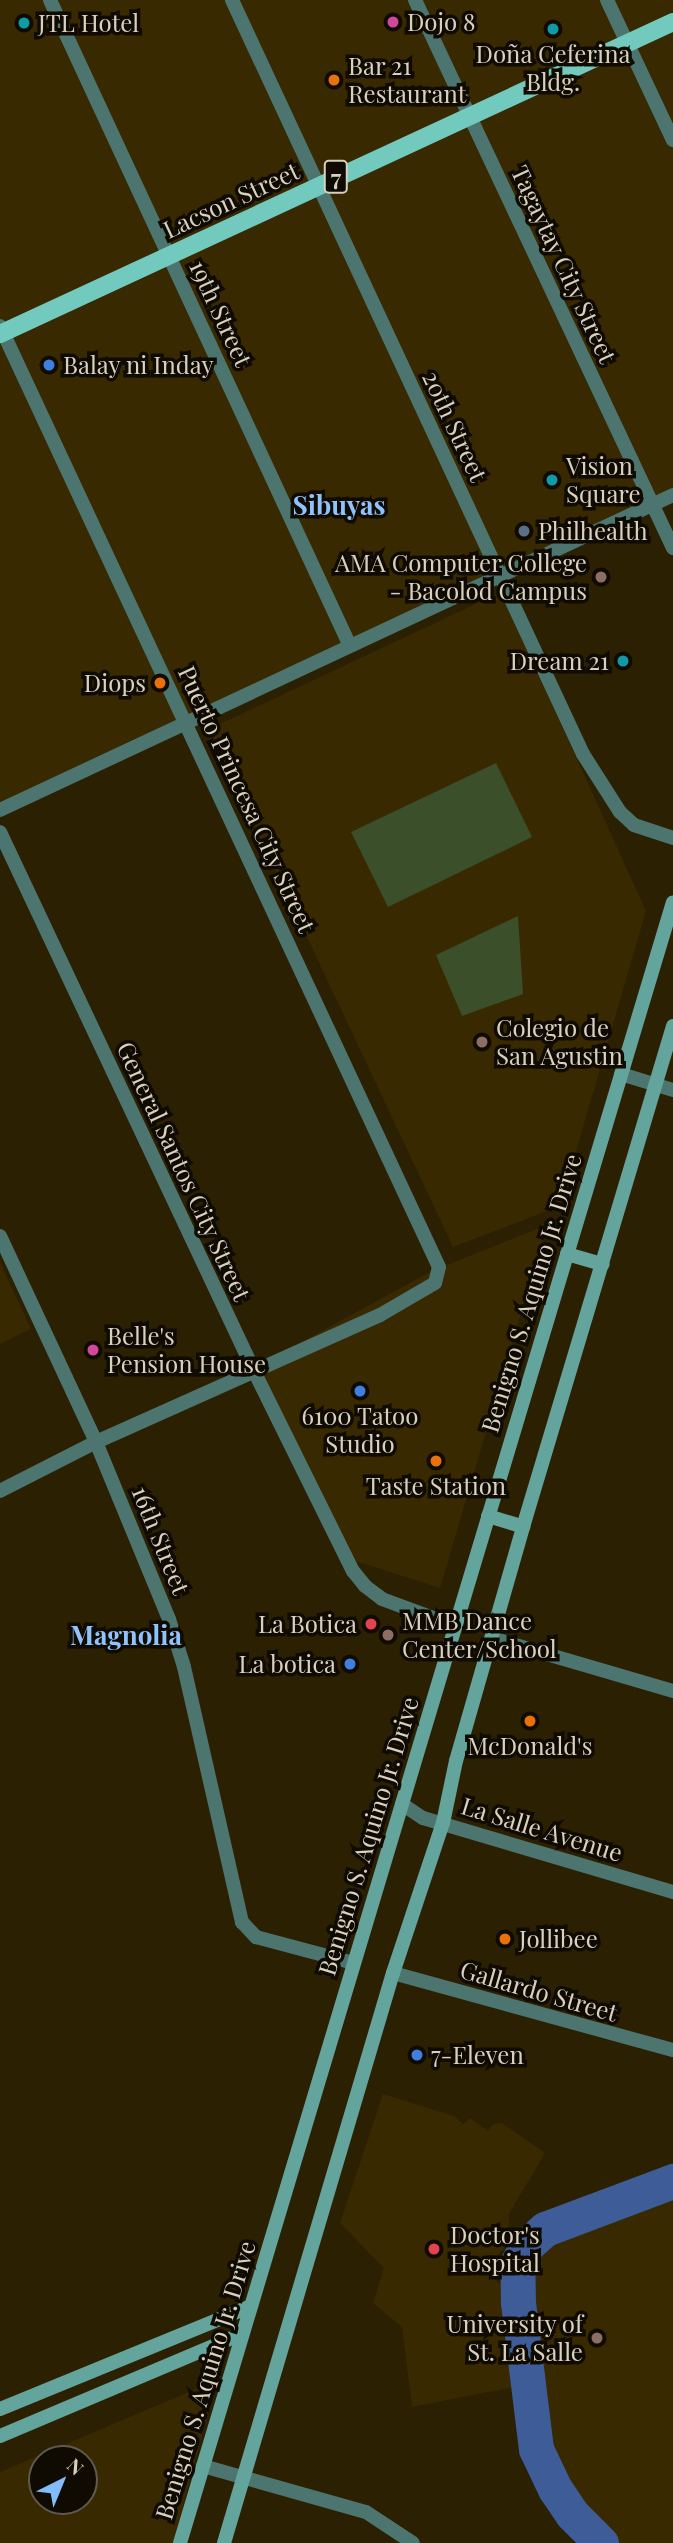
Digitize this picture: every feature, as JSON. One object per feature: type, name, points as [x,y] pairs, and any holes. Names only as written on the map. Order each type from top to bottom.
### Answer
[{"type":"main road","name":"Lacson Street","points":[[1,331],[673,22]]},
{"type":"main road","name":"Benigno S. Aquino Jr. Drive","points":[[180,2543],[673,902]]},
{"type":"main road","points":[[225,2543],[393,1973],[443,1823],[456,1761],[523,1527],[673,1026]]},
{"type":"main road","points":[[567,1254],[603,1264]]},
{"type":"main road","points":[[488,1516],[523,1527]]},
{"type":"main road","points":[[0,2409],[251,2306]]},
{"type":"main road","points":[[0,2436],[242,2334]]},
{"type":"street","name":"19th Street","points":[[50,0],[350,646]]},
{"type":"street","name":"20th Street","points":[[232,0],[583,754],[609,798],[634,825],[673,838]]},
{"type":"street","name":"Tagaytay City Street","points":[[415,0],[673,548]]},
{"type":"street","points":[[607,0],[673,140]]},
{"type":"street","name":"Puerto Princesa City Street","points":[[1,331],[187,723],[439,1267],[439,1277],[428,1289],[380,1315],[254,1373]]},
{"type":"street","points":[[0,810],[673,495]]},
{"type":"street","name":"General Santos City Street","points":[[0,832],[254,1373],[354,1571],[365,1587],[382,1599],[455,1626]]},
{"type":"street","points":[[621,1074],[673,1090]]},
{"type":"street","name":"16th Street","points":[[0,1236],[96,1442],[169,1619],[184,1667],[242,1922],[256,1937],[354,1963]]},
{"type":"street","points":[[0,1491],[96,1442],[254,1373]]},
{"type":"street","points":[[492,1638],[673,1691]]},
{"type":"street","name":"La Salle Avenue","points":[[402,1804],[423,1818],[673,1892]]},
{"type":"street","name":"Gallardo Street","points":[[393,1973],[673,2050]]},
{"type":"street","points":[[204,2466],[366,2512],[413,2543]]},
{"type":"shaded area","points":[[0,0],[673,0],[673,495],[0,810]]},
{"type":"shaded area","name":"Colegio de San Agustin","points":[[501,592],[646,911],[560,1206],[453,1247],[209,729]]},
{"type":"shaded area","points":[[547,1225],[440,1588],[346,1558],[259,1365],[432,1271]]},
{"type":"shaded area","points":[[0,1262],[31,1329],[0,1344]]},
{"type":"shaded area","name":"Doctor's Hospital","points":[[383,2094],[454,2116],[463,2124],[470,2118],[488,2131],[493,2124],[502,2123],[545,2153],[509,2214],[508,2242],[485,2272],[513,2293],[519,2386],[412,2407],[402,2327],[373,2303],[384,2268],[340,2223]]},
{"type":"shaded area","name":"University of St. La Salle","points":[[673,2181],[673,2543],[601,2543],[572,2514],[555,2489],[536,2449],[518,2303],[517,2264],[526,2246],[545,2229]]},
{"type":"shaded area","points":[[217,2380],[173,2543],[0,2543],[0,2472],[28,2460],[28,2515],[98,2515],[98,2445],[64,2445]]},
{"type":"green space","points":[[496,763],[532,837],[388,907],[351,832]]},
{"type":"green space","points":[[518,916],[523,994],[462,1016],[436,955]]},
{"type":"waterway","points":[[601,2543],[572,2514],[555,2489],[536,2449],[518,2303],[517,2264],[526,2246],[545,2229],[673,2181]]},
{"type":"place","name":"Dojo 8","points":[[393,22]]},
{"type":"place","name":"JTL Hotel","points":[[24,23]]},
{"type":"place","name":"Doña Ceferina Bldg.","points":[[553,29]]},
{"type":"place","name":"Bar 21 Restaurant","points":[[334,80]]},
{"type":"place","name":"Balay ni Inday","points":[[49,365]]},
{"type":"place","name":"Vision Square","points":[[552,480]]},
{"type":"place","name":"Philhealth","points":[[524,531]]},
{"type":"place","name":"AMA Computer College - Bacolod Campus","points":[[601,577]]},
{"type":"place","name":"Dream 21","points":[[623,661]]},
{"type":"place","name":"Diops","points":[[160,683]]},
{"type":"place","name":"Colegio de San Agustin","points":[[482,1042]]},
{"type":"place","name":"Belle's Pension House","points":[[93,1350]]},
{"type":"place","name":"6100 Tatoo Studio","points":[[360,1391]]},
{"type":"place","name":"Taste Station","points":[[436,1461]]},
{"type":"place","name":"La Botica","points":[[371,1624]]},
{"type":"place","name":"MMB Dance Center/School","points":[[388,1635]]},
{"type":"place","name":"La botica","points":[[350,1664]]},
{"type":"place","name":"McDonald's","points":[[530,1721]]},
{"type":"place","name":"Jollibee","points":[[505,1939]]},
{"type":"place","name":"7-Eleven","points":[[417,2055]]},
{"type":"place","name":"Doctor's Hospital","points":[[434,2249]]},
{"type":"place","name":"University of St. La Salle","points":[[597,2338]]},
{"type":"district","name":"Sibuyas","points":[[339,505]]},
{"type":"district","name":"Magnolia","points":[[126,1635]]}]
